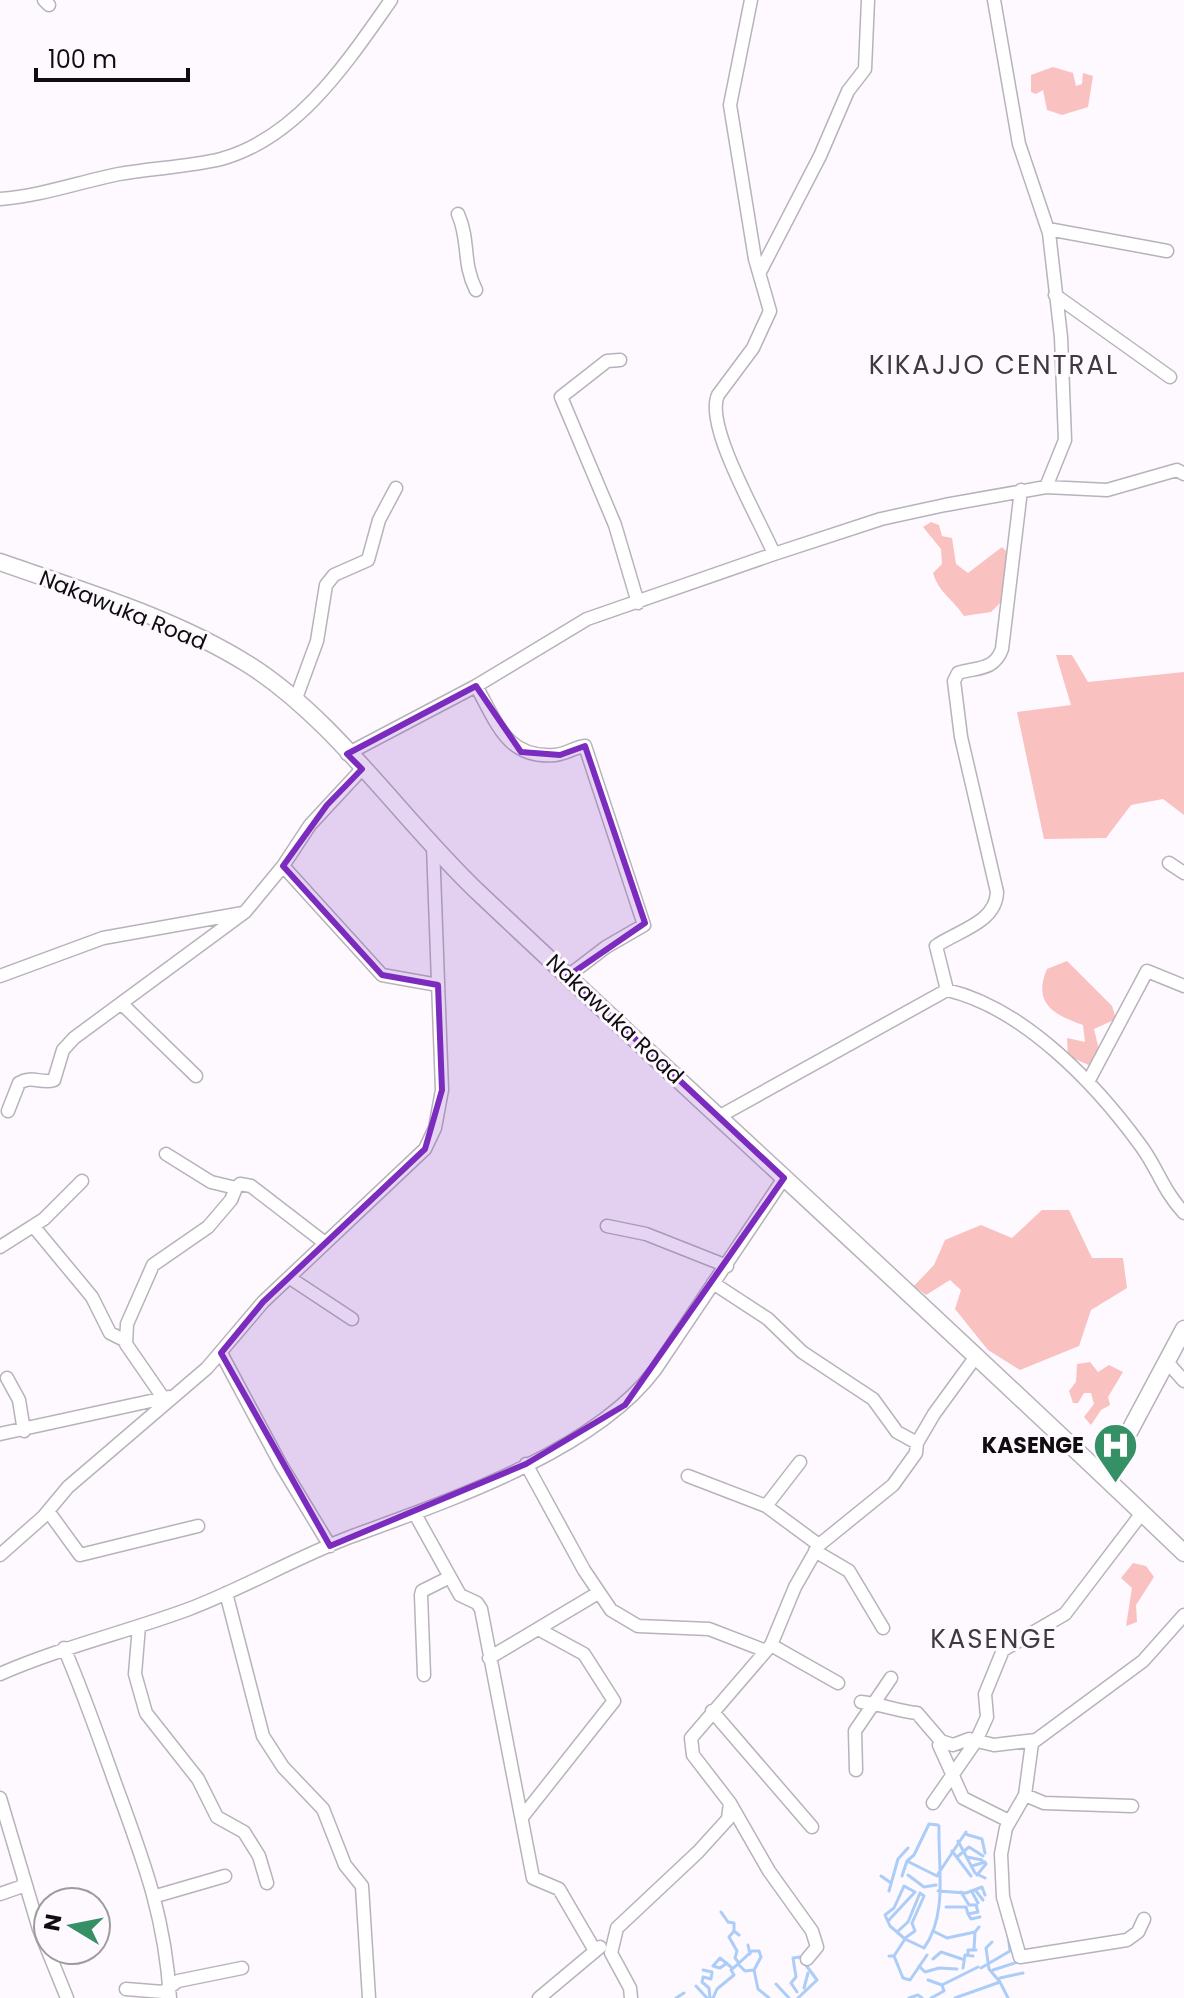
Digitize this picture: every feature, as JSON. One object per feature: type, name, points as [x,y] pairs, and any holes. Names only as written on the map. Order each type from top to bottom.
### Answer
[{"type":"main road","name":"Nakawuka Road","points":[[0,562],[190,634],[246,663],[295,701],[433,846],[568,976],[977,1355],[1184,1553]]},
{"type":"main road","points":[[1105,1477],[1184,1329]]},
{"type":"street","points":[[0,199],[25,197],[143,170],[222,158],[270,137],[295,119],[391,0]]},
{"type":"street","points":[[751,0],[730,105],[755,259],[761,270],[770,311],[767,325],[718,395],[714,407],[722,444],[774,554]]},
{"type":"street","points":[[761,270],[814,170],[848,91],[866,65],[868,0]]},
{"type":"street","points":[[994,0],[1019,144],[1048,229],[1065,440],[1046,487]]},
{"type":"street","points":[[458,214],[465,231],[465,269],[476,290]]},
{"type":"street","points":[[1048,229],[1167,251]]},
{"type":"street","points":[[1055,295],[1170,377]]},
{"type":"street","points":[[620,360],[607,361],[561,397],[615,525],[638,603]]},
{"type":"street","points":[[347,754],[476,686],[551,637],[587,619],[774,554],[881,519],[1021,490],[1046,487],[1107,490],[1177,470],[1184,474]]},
{"type":"street","points":[[295,701],[317,641],[326,585],[334,575],[368,560],[379,520],[396,488]]},
{"type":"street","points":[[947,990],[936,946],[982,919],[996,902],[997,892],[961,737],[954,681],[958,673],[986,667],[998,659],[1002,649],[1021,490]]},
{"type":"street","points":[[476,686],[509,741],[521,752],[560,755],[585,746],[624,868],[644,916],[644,925],[606,947],[568,976]]},
{"type":"street","points":[[8,1111],[19,1083],[29,1079],[46,1083],[54,1080],[63,1050],[245,912],[283,866],[310,825],[362,769]]},
{"type":"street","points":[[0,1555],[48,1511],[68,1487],[221,1353],[263,1302],[410,1165],[431,1140],[442,1090],[433,846]]},
{"type":"street","points":[[1169,863],[1184,873]]},
{"type":"street","points":[[283,866],[382,975],[438,985]]},
{"type":"street","points":[[0,976],[103,938],[245,912]]},
{"type":"street","points":[[1088,1082],[1147,971],[1184,986]]},
{"type":"street","points":[[947,990],[998,1010],[1088,1082],[1142,1147],[1161,1186],[1184,1213]]},
{"type":"street","points":[[720,1116],[947,990]]},
{"type":"street","points":[[122,1004],[196,1076]]},
{"type":"street","points":[[166,1154],[211,1182],[236,1188]]},
{"type":"street","points":[[0,1674],[64,1648],[139,1626],[226,1593],[330,1546],[415,1514],[526,1464],[625,1405],[655,1370],[784,1178]]},
{"type":"street","points":[[0,1247],[34,1227],[82,1181]]},
{"type":"street","points":[[124,1340],[153,1265],[208,1227],[240,1184],[263,1193],[325,1243]]},
{"type":"street","points":[[607,1226],[646,1234],[727,1266]]},
{"type":"street","points":[[34,1227],[92,1297],[110,1333],[124,1340],[168,1398]]},
{"type":"street","points":[[290,1278],[352,1319]]},
{"type":"street","points":[[713,1283],[768,1319],[802,1352],[873,1399],[897,1432],[917,1443]]},
{"type":"street","points":[[221,1353],[281,1465],[330,1546]]},
{"type":"street","points":[[807,1959],[817,1947],[812,1931],[769,1871],[730,1803],[699,1763],[690,1745],[699,1725],[769,1648],[817,1548],[893,1485],[916,1453],[917,1443],[949,1391],[977,1355]]},
{"type":"street","points":[[1168,1363],[1184,1381]]},
{"type":"street","points":[[7,1378],[19,1400],[24,1431]]},
{"type":"street","points":[[0,1434],[168,1398]]},
{"type":"street","points":[[766,1506],[800,1462]]},
{"type":"street","points":[[526,1464],[598,1593],[611,1610],[638,1626],[709,1629],[769,1648],[838,1683]]},
{"type":"street","points":[[688,1476],[766,1506],[849,1571],[883,1628]]},
{"type":"street","points":[[48,1511],[80,1555],[198,1526]]},
{"type":"street","points":[[933,1803],[976,1741],[987,1717],[985,1694],[1003,1650],[1065,1614],[1142,1513]]},
{"type":"street","points":[[415,1514],[460,1595],[477,1603],[481,1609],[533,1878],[559,1889],[594,1949]]},
{"type":"street","points":[[424,1675],[422,1591],[450,1577]]},
{"type":"street","points":[[226,1593],[263,1736],[283,1767],[323,1809],[345,1865],[362,1886],[369,1998]]},
{"type":"street","points":[[489,1658],[598,1593]]},
{"type":"street","points":[[1144,1919],[1138,1932],[1127,1940],[1020,1957],[1001,1882],[1003,1840],[1009,1821],[1025,1795],[1028,1754],[1036,1740],[1090,1703],[1111,1681],[1143,1661],[1184,1615]]},
{"type":"street","points":[[139,1626],[135,1674],[146,1713],[198,1779],[217,1817],[244,1832],[259,1856],[267,1883]]},
{"type":"street","points":[[523,1816],[614,1701],[584,1654],[540,1630]]},
{"type":"street","points":[[64,1648],[143,1851],[156,1896],[170,1994]]},
{"type":"street","points":[[856,1770],[855,1731],[891,1678]]},
{"type":"street","points":[[861,1702],[886,1704],[899,1711],[917,1713],[941,1741],[953,1745],[969,1739],[994,1745],[1036,1740]]},
{"type":"street","points":[[712,1711],[812,1827]]},
{"type":"street","points":[[939,1745],[963,1798],[1009,1821]]},
{"type":"street","points":[[1025,1795],[1044,1803],[1132,1806]]},
{"type":"street","points":[[0,1798],[39,1929],[67,1998]]},
{"type":"street","points":[[631,1998],[630,1988],[614,1963],[611,1944],[624,1919],[726,1825],[730,1803]]},
{"type":"street","points":[[156,1896],[225,1876]]},
{"type":"street","points":[[0,1894],[23,1886],[24,1879]]},
{"type":"street","points":[[539,1998],[575,1971],[594,1949],[611,1944]]},
{"type":"street","points":[[170,1994],[178,1981],[242,1968]]},
{"type":"street","points":[[126,1989],[170,1994]]},
{"type":"highlighted area","points":[[476,686],[521,752],[560,755],[585,746],[645,923],[568,976],[784,1178],[625,1405],[526,1464],[330,1546],[221,1353],[263,1302],[425,1149],[442,1090],[438,985],[382,975],[283,866],[327,805],[362,769],[347,754]]},
{"type":"shaded area","points":[[1053,67],[1073,73],[1076,86],[1082,84],[1083,73],[1093,76],[1088,107],[1062,115],[1047,110],[1043,90],[1036,94],[1031,92],[1031,75]]},
{"type":"shaded area","points":[[931,522],[939,525],[942,536],[952,538],[956,564],[968,573],[1002,547],[1010,555],[1006,597],[991,612],[964,616],[939,586],[933,573],[942,564],[941,549],[923,527]]},
{"type":"shaded area","points":[[1056,655],[1072,655],[1088,682],[1184,672],[1184,815],[1163,799],[1131,805],[1106,838],[1044,839],[1017,712],[1071,705]]},
{"type":"shaded area","points":[[1067,961],[1112,1006],[1116,1019],[1094,1029],[1099,1050],[1091,1066],[1068,1056],[1067,1038],[1085,1042],[1083,1025],[1055,1012],[1044,999],[1042,991],[1047,969]]},
{"type":"shaded area","points":[[1042,1210],[1069,1210],[1092,1258],[1123,1258],[1127,1288],[1091,1310],[1079,1346],[1020,1370],[988,1350],[955,1309],[961,1290],[950,1280],[926,1295],[914,1286],[934,1265],[945,1240],[981,1225],[1012,1238]]},
{"type":"shaded area","points":[[1090,1362],[1098,1372],[1109,1365],[1123,1372],[1108,1397],[1110,1405],[1101,1410],[1091,1425],[1084,1417],[1094,1404],[1091,1393],[1084,1393],[1078,1403],[1073,1403],[1069,1391],[1076,1382],[1077,1364]]},
{"type":"shaded area","points":[[1133,1563],[1146,1566],[1154,1577],[1136,1605],[1137,1622],[1126,1626],[1132,1588],[1121,1578]]},
{"type":"waterway","points":[[937,1876],[907,1861],[914,1855],[929,1824],[938,1825]]},
{"type":"waterway","points":[[889,1956],[894,1956],[905,1939],[924,1948],[931,1935],[939,1905],[939,1826]]},
{"type":"waterway","points":[[938,1874],[966,1832]]},
{"type":"waterway","points":[[965,1834],[982,1839],[985,1853]]},
{"type":"waterway","points":[[958,1841],[975,1873],[985,1878]]},
{"type":"waterway","points":[[957,1857],[969,1847],[983,1856]]},
{"type":"waterway","points":[[889,1891],[898,1859],[908,1848]]},
{"type":"waterway","points":[[952,1851],[971,1876]]},
{"type":"waterway","points":[[967,1857],[982,1860]]},
{"type":"waterway","points":[[902,1876],[907,1861]]},
{"type":"waterway","points":[[972,1866],[985,1862]]},
{"type":"waterway","points":[[977,1875],[986,1864]]},
{"type":"waterway","points":[[908,1875],[924,1887],[936,1885]]},
{"type":"waterway","points":[[881,1876],[891,1883]]},
{"type":"waterway","points":[[888,1921],[915,1892],[904,1886],[894,1908],[885,1915],[890,1926],[905,1939]]},
{"type":"waterway","points":[[938,1891],[966,1893],[982,1887],[985,1895]]},
{"type":"waterway","points":[[976,1891],[983,1900]]},
{"type":"waterway","points":[[946,1907],[966,1907],[968,1914],[978,1912],[976,1905],[969,1905],[961,1892]]},
{"type":"waterway","points":[[972,1892],[978,1903]]},
{"type":"waterway","points":[[897,1932],[908,1922],[920,1893],[924,1896],[912,1923],[915,1931],[905,1938]]},
{"type":"waterway","points":[[721,1912],[728,1922],[734,1923],[734,1931],[739,1935]]},
{"type":"waterway","points":[[968,1914],[971,1919],[980,1917]]},
{"type":"waterway","points":[[974,1949],[975,1932],[979,1927]]},
{"type":"waterway","points":[[734,1931],[729,1937],[737,1951],[735,1958],[739,1963]]},
{"type":"waterway","points":[[935,1932],[947,1938],[975,1932]]},
{"type":"waterway","points":[[981,1968],[1010,1951],[1008,1934]]},
{"type":"waterway","points":[[955,1998],[1000,1982],[989,1969],[986,1948],[992,1942]]},
{"type":"waterway","points":[[748,1945],[750,1954]]},
{"type":"waterway","points":[[968,1955],[968,1950],[976,1950]]},
{"type":"waterway","points":[[738,1964],[752,1951],[759,1951],[761,1957],[754,1970],[758,1989],[769,1998]]},
{"type":"waterway","points":[[933,1959],[941,1952],[962,1959]]},
{"type":"waterway","points":[[894,1956],[903,1978],[910,1980],[927,1955]]},
{"type":"waterway","points":[[963,1968],[965,1955],[973,1956]]},
{"type":"waterway","points":[[797,1992],[791,1983],[796,1977],[793,1958],[800,1957],[817,1980],[798,1998]]},
{"type":"waterway","points":[[727,1963],[720,1968],[713,1966],[720,1958],[731,1967]]},
{"type":"waterway","points":[[993,1970],[1018,1962]]},
{"type":"waterway","points":[[713,1998],[717,1989],[734,1975],[731,1970],[738,1964],[745,1971],[754,1970]]},
{"type":"waterway","points":[[919,1966],[925,1972],[939,1968],[957,1969]]},
{"type":"waterway","points":[[928,1980],[942,1985],[978,1967]]},
{"type":"waterway","points":[[703,1970],[712,1972],[711,1979],[703,1977],[702,1982],[709,1988],[710,1998]]},
{"type":"waterway","points":[[804,1988],[808,1973]]},
{"type":"waterway","points":[[1000,1978],[1023,1973]]},
{"type":"waterway","points":[[776,1984],[789,1998]]},
{"type":"waterway","points":[[1001,1984],[1008,1998]]},
{"type":"waterway","points":[[931,1998],[944,1991],[942,1985]]},
{"type":"waterway","points":[[696,1986],[707,1998]]},
{"type":"waterway","points":[[676,1998],[684,1993]]},
{"type":"waterway","points":[[909,1998],[918,1995],[922,1998]]},
{"type":"place","name":"KASENGE","points":[[1115,1484]]},
{"type":"district","name":"KIKAJJO CENTRAL","points":[[994,365]]},
{"type":"district","name":"KASENGE","points":[[994,1639]]}]
